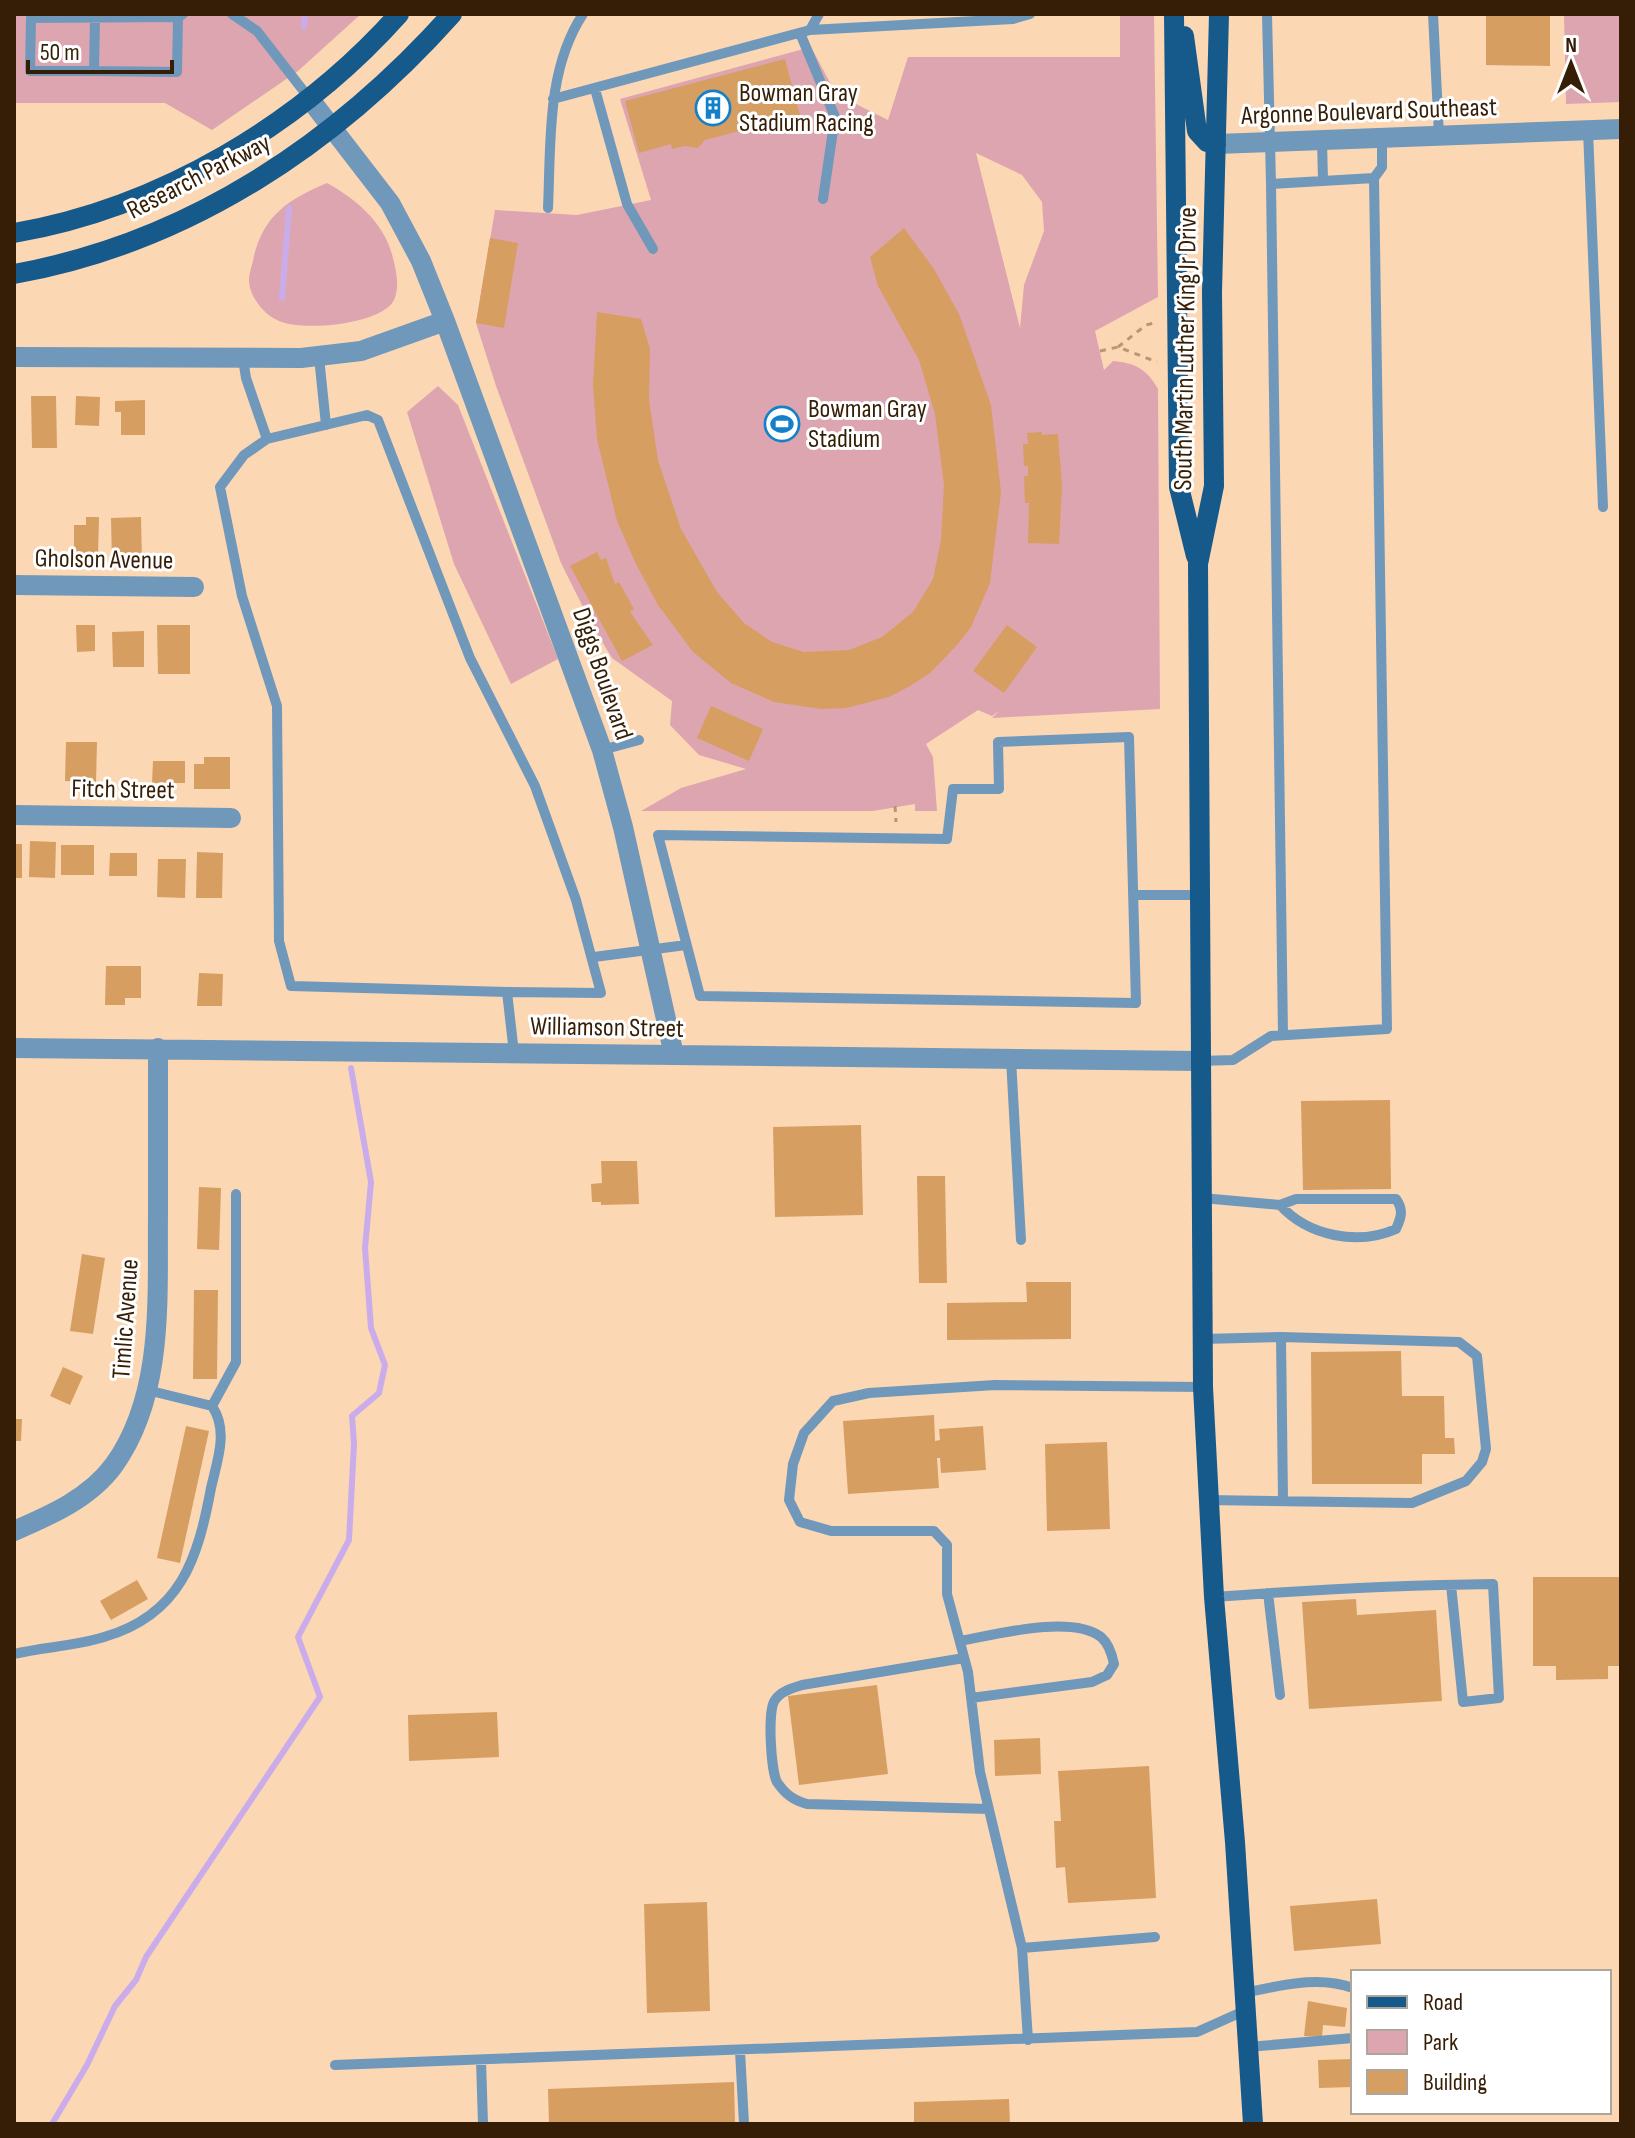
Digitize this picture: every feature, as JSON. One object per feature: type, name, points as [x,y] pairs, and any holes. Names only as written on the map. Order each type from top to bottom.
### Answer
[{"type":"main road","name":"Research Parkway","points":[[14,233],[76,218],[174,181],[249,140],[309,98],[399,14]]},
{"type":"main road","name":"Research Parkway","points":[[14,274],[87,256],[191,216],[241,191],[334,129],[417,54],[452,14]]},
{"type":"main road","name":"South Martin Luther King Jr Drive","points":[[1174,14],[1179,487],[1198,564]]},
{"type":"main road","points":[[1181,14],[1197,131],[1207,142],[1216,144]]},
{"type":"main road","name":"South Martin Luther King Jr Drive","points":[[1198,564],[1214,486],[1212,292],[1219,14]]},
{"type":"main road","points":[[1198,564],[1203,1387],[1207,1500],[1253,2124]]},
{"type":"street","name":"Diggs Boulevard","points":[[309,98],[390,203],[421,261],[445,321],[602,750],[674,1055]]},
{"type":"street","name":"Argonne Boulevard Southeast","points":[[1216,144],[1621,129]]},
{"type":"street","points":[[14,357],[319,357],[384,345],[445,321]]},
{"type":"street","name":"Gholson Avenue","points":[[14,585],[194,587]]},
{"type":"street","name":"Fitch Street","points":[[14,815],[231,818]]},
{"type":"street","name":"Williamson Street","points":[[14,1048],[1199,1061]]},
{"type":"street","name":"Timlic Avenue","points":[[14,1531],[73,1502],[94,1487],[127,1444],[147,1390],[154,1342],[157,1272],[158,1048]]},
{"type":"lane","points":[[232,14],[257,31],[309,98]]},
{"type":"lane","points":[[548,208],[553,99],[566,53],[583,14]]},
{"type":"lane","points":[[805,32],[819,14]]},
{"type":"lane","points":[[553,99],[805,32],[1013,19],[1030,14]]},
{"type":"lane","points":[[1267,14],[1283,1035]]},
{"type":"lane","points":[[1433,14],[1439,135]]},
{"type":"lane","points":[[180,16],[177,72],[30,71],[31,18],[95,19],[180,16]]},
{"type":"lane","points":[[94,71],[95,19]]},
{"type":"lane","points":[[805,32],[835,117],[823,199]]},
{"type":"lane","points":[[595,89],[627,204],[653,249]]},
{"type":"lane","points":[[1588,130],[1603,507]]},
{"type":"lane","points":[[1199,1061],[1233,1060],[1271,1036],[1387,1029],[1374,178],[1382,167],[1382,138]]},
{"type":"lane","points":[[1322,140],[1323,181]]},
{"type":"lane","points":[[1271,184],[1374,178]]},
{"type":"lane","points":[[319,357],[326,425]]},
{"type":"lane","points":[[243,359],[246,378],[267,439]]},
{"type":"lane","points":[[367,415],[378,420],[470,658],[535,786],[594,957],[601,993],[291,986],[279,941],[277,706],[242,596],[220,487],[244,455],[267,439],[367,415]]},
{"type":"lane","points":[[1129,737],[1136,1003],[700,996],[686,945],[658,835],[947,839],[953,789],[999,789],[998,742],[1129,737]]},
{"type":"lane","points":[[602,750],[639,740]]},
{"type":"lane","points":[[1133,895],[1199,895]]},
{"type":"lane","points":[[594,957],[650,947],[686,945]]},
{"type":"lane","points":[[507,992],[514,1053]]},
{"type":"lane","points":[[1011,1059],[1021,1240]]},
{"type":"lane","points":[[212,1406],[236,1362],[236,1194]]},
{"type":"lane","points":[[1202,1198],[1280,1205],[1296,1199],[1396,1199],[1402,1206],[1396,1229],[1379,1237],[1341,1235],[1309,1228],[1293,1219],[1280,1205]]},
{"type":"lane","points":[[1202,1339],[1281,1337],[1459,1342],[1468,1346],[1479,1362],[1486,1449],[1482,1462],[1466,1481],[1412,1503],[1207,1500]]},
{"type":"lane","points":[[1281,1337],[1283,1500]]},
{"type":"lane","points":[[1028,2040],[1022,1948],[980,1772],[964,1658],[947,1594],[947,1545],[934,1531],[831,1531],[800,1522],[789,1500],[793,1464],[804,1433],[833,1401],[869,1393],[995,1385],[1203,1387]]},
{"type":"lane","points":[[14,1654],[103,1638],[120,1631],[152,1612],[183,1581],[202,1536],[222,1423],[212,1406],[147,1390]]},
{"type":"lane","points":[[1214,1597],[1268,1593],[1451,1585],[1493,1584],[1499,1698],[1463,1702],[1451,1585]]},
{"type":"lane","points":[[1268,1593],[1280,1695]]},
{"type":"lane","points":[[960,1641],[1067,1627],[1100,1637],[1111,1649],[1114,1664],[1107,1675],[1092,1682],[971,1698]]},
{"type":"lane","points":[[964,1658],[802,1685],[784,1692],[775,1699],[770,1710],[774,1778],[792,1800],[807,1804],[989,1809]]},
{"type":"lane","points":[[1022,1948],[1155,1937]]},
{"type":"lane","points":[[335,2065],[1197,2032],[1244,2002],[1307,1981],[1339,1983],[1351,1987]]},
{"type":"lane","points":[[1247,2047],[1351,2038]]},
{"type":"lane","points":[[740,2051],[744,2124]]},
{"type":"lane","points":[[481,2060],[483,2124]]},
{"type":"path","points":[[1100,351],[1118,347],[1146,325],[1161,322]]},
{"type":"path","points":[[1118,347],[1162,363]]},
{"type":"green space","points":[[14,14],[361,14],[298,71],[212,130],[165,103],[14,103]]},
{"type":"green space","name":"Bowman Gray Stadium","points":[[1120,14],[1154,14],[1158,297],[1095,331],[1104,370],[1113,361],[1134,365],[1149,376],[1158,389],[1160,709],[992,718],[999,711],[992,716],[978,710],[926,744],[933,757],[937,811],[915,811],[915,804],[873,811],[641,811],[681,788],[746,769],[699,755],[670,725],[672,701],[612,658],[561,563],[476,323],[495,210],[577,215],[651,200],[620,99],[811,47],[836,94],[888,120],[908,57],[1120,57]],"holes":[[[976,153],[1022,175],[1042,202],[1044,231],[1024,285],[1020,328]]]},
{"type":"green space","points":[[1564,14],[1621,14],[1621,102],[1566,104]]},
{"type":"green space","points":[[327,183],[368,213],[383,234],[395,268],[396,295],[386,309],[357,321],[319,326],[286,323],[261,308],[250,286],[258,242],[280,210],[301,195]]},
{"type":"green space","points":[[438,386],[458,405],[558,659],[511,684],[454,564],[407,412]]},
{"type":"building","points":[[1486,15],[1550,16],[1550,66],[1486,65]]},
{"type":"building","name":"Bowman Gray Stadium Racing","points":[[785,59],[800,115],[705,140],[698,148],[685,146],[672,149],[671,144],[639,153],[625,101]]},
{"type":"building","points":[[904,228],[934,269],[959,314],[991,405],[1001,492],[990,583],[971,627],[958,644],[930,673],[910,686],[889,697],[846,708],[821,709],[774,702],[731,683],[693,652],[658,605],[636,564],[617,521],[597,439],[593,385],[597,312],[641,319],[650,349],[649,400],[658,460],[681,529],[717,592],[744,623],[772,642],[804,652],[849,650],[882,637],[913,612],[933,579],[941,540],[944,485],[935,414],[919,360],[878,286],[870,257]]},
{"type":"building","points":[[490,238],[518,243],[504,328],[476,323]]},
{"type":"building","points":[[31,396],[56,396],[57,448],[32,448]]},
{"type":"building","points":[[76,396],[100,397],[99,426],[75,425]]},
{"type":"building","points":[[145,400],[145,435],[121,435],[121,412],[115,412],[115,401]]},
{"type":"building","points":[[1042,432],[1042,435],[1058,434],[1062,486],[1059,544],[1028,543],[1029,503],[1025,503],[1024,476],[1028,476],[1028,466],[1024,466],[1023,444],[1028,444],[1027,433]]},
{"type":"building","points":[[86,517],[99,517],[98,555],[74,554],[74,525],[86,525]]},
{"type":"building","points":[[141,517],[142,562],[112,563],[111,518]]},
{"type":"building","points":[[597,552],[601,560],[606,558],[615,584],[619,582],[634,609],[630,612],[653,645],[622,661],[570,566]]},
{"type":"building","points":[[76,625],[95,625],[95,651],[77,652]]},
{"type":"building","points":[[157,625],[190,625],[190,674],[158,674]]},
{"type":"building","points":[[1007,625],[1037,647],[1004,693],[973,671]]},
{"type":"building","points":[[144,631],[144,667],[113,667],[112,632]]},
{"type":"building","points":[[711,706],[763,729],[749,761],[697,738]]},
{"type":"building","points":[[66,742],[97,742],[96,782],[65,781]]},
{"type":"building","points":[[204,757],[230,757],[230,789],[194,789],[194,764],[204,764]]},
{"type":"building","points":[[153,761],[185,761],[185,783],[152,783]]},
{"type":"building","points":[[30,841],[56,842],[55,878],[29,877]]},
{"type":"building","points":[[14,844],[22,844],[22,878],[14,878]]},
{"type":"building","points":[[61,845],[94,845],[94,875],[61,875]]},
{"type":"building","points":[[197,852],[223,853],[222,898],[196,898]]},
{"type":"building","points":[[110,853],[137,853],[137,876],[109,876]]},
{"type":"building","points":[[158,859],[186,859],[185,898],[157,897]]},
{"type":"building","points":[[106,966],[141,966],[141,998],[125,998],[125,1005],[105,1005]]},
{"type":"building","points":[[199,973],[223,974],[222,1006],[197,1006]]},
{"type":"building","points":[[1390,1100],[1391,1189],[1303,1190],[1301,1101]]},
{"type":"building","points":[[861,1125],[863,1215],[775,1217],[773,1127]]},
{"type":"building","points":[[601,1161],[637,1161],[639,1204],[601,1205],[601,1202],[592,1202],[591,1184],[602,1183]]},
{"type":"building","points":[[917,1176],[945,1176],[947,1283],[919,1283]]},
{"type":"building","points":[[199,1187],[221,1188],[219,1250],[197,1249]]},
{"type":"building","points":[[82,1254],[105,1258],[93,1334],[70,1331]]},
{"type":"building","points":[[1026,1282],[1071,1282],[1071,1339],[947,1340],[947,1303],[1027,1302]]},
{"type":"building","points":[[194,1290],[218,1290],[217,1379],[193,1379]]},
{"type":"building","points":[[1401,1351],[1402,1396],[1444,1396],[1445,1438],[1454,1438],[1455,1454],[1422,1454],[1422,1484],[1312,1484],[1311,1352]]},
{"type":"building","points":[[63,1367],[83,1376],[70,1405],[50,1396]]},
{"type":"building","points":[[934,1415],[935,1441],[940,1440],[939,1429],[983,1426],[986,1470],[941,1473],[940,1458],[937,1458],[939,1488],[848,1494],[843,1421]]},
{"type":"building","points":[[14,1419],[22,1419],[21,1441],[14,1441]]},
{"type":"building","points":[[186,1426],[209,1431],[180,1563],[157,1558]]},
{"type":"building","points":[[1107,1442],[1110,1529],[1047,1531],[1045,1444]]},
{"type":"building","points":[[1533,1577],[1621,1577],[1621,1666],[1608,1666],[1608,1679],[1556,1680],[1556,1666],[1533,1666]]},
{"type":"building","points":[[137,1580],[148,1599],[111,1620],[100,1601]]},
{"type":"building","points":[[1356,1599],[1357,1615],[1436,1610],[1442,1701],[1309,1709],[1302,1602]]},
{"type":"building","points":[[877,1685],[888,1774],[799,1785],[788,1696]]},
{"type":"building","points":[[497,1712],[499,1757],[409,1761],[408,1715]]},
{"type":"building","points":[[1040,1738],[1041,1774],[995,1776],[994,1740]]},
{"type":"building","points":[[1149,1766],[1156,1898],[1068,1903],[1065,1867],[1056,1868],[1054,1821],[1061,1821],[1058,1771]]},
{"type":"building","points":[[1377,1899],[1381,1944],[1294,1951],[1290,1906]]},
{"type":"building","points":[[707,1902],[710,2011],[647,2013],[644,1904]]},
{"type":"building","points":[[1308,2001],[1347,2008],[1345,2027],[1323,2025],[1322,2037],[1304,2036]]},
{"type":"building","points":[[1351,2059],[1351,2087],[1319,2088],[1318,2060]]},
{"type":"building","points":[[734,2082],[735,2124],[549,2124],[548,2089]]},
{"type":"building","points":[[1009,2099],[1010,2124],[914,2124],[914,2102]]},
{"type":"waterway","points":[[304,27],[305,14]]},
{"type":"waterway","points":[[282,298],[289,208]]},
{"type":"waterway","points":[[52,2124],[87,2065],[115,2006],[136,1980],[146,1957],[320,1697],[298,1637],[349,1540],[354,1444],[352,1416],[379,1393],[385,1365],[371,1328],[365,1248],[371,1182],[351,1068]]},
{"type":"place","name":"Bowman Gray Stadium Racing","points":[[713,108]]},
{"type":"place","name":"Bowman Gray Stadium","points":[[782,424]]}]
